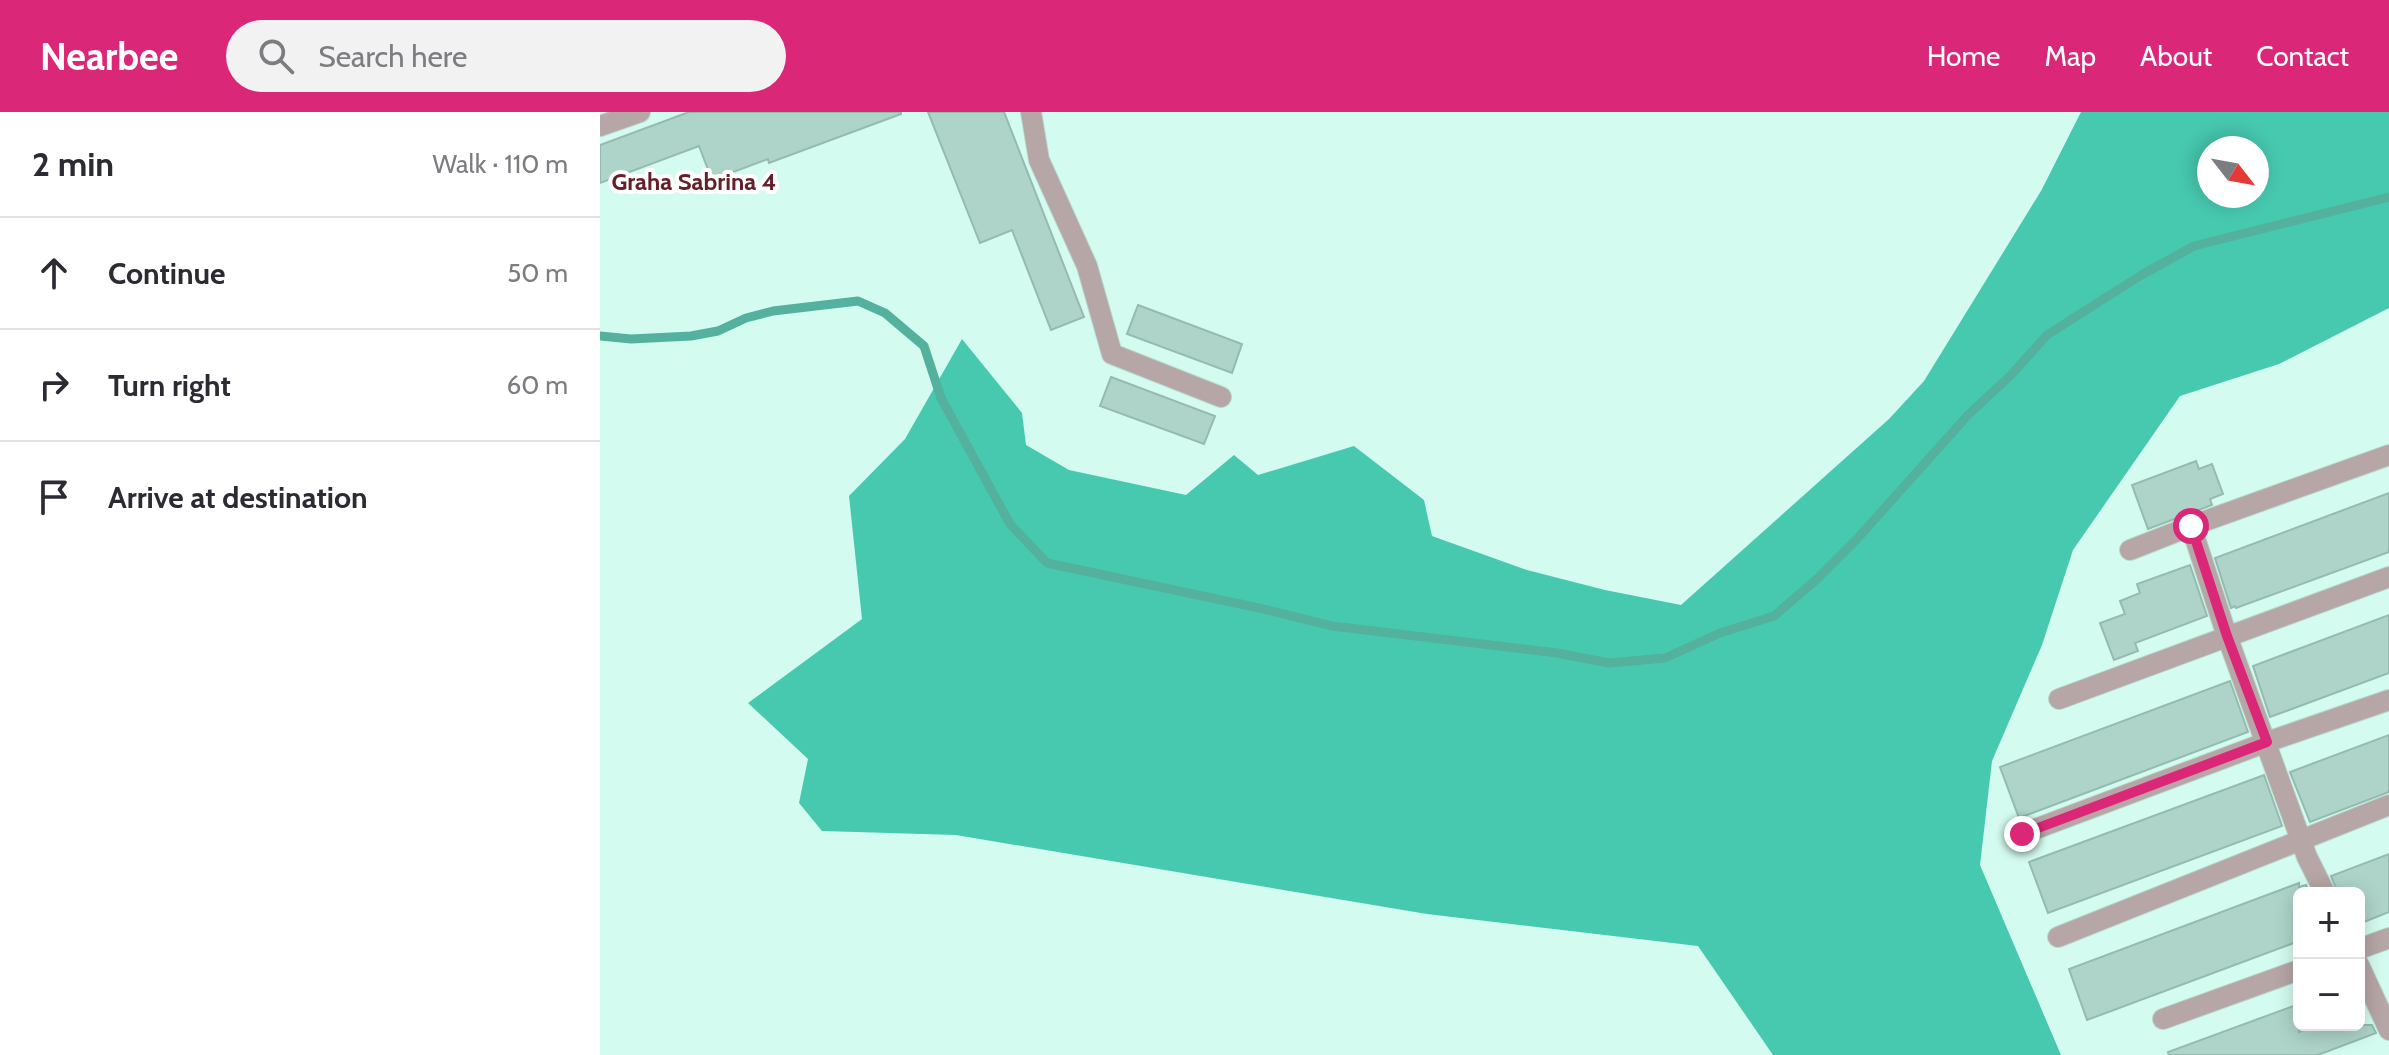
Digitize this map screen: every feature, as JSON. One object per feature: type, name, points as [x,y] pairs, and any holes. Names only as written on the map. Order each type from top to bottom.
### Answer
[{"type":"street","points":[[600,126],[640,112]]},
{"type":"street","points":[[1031,112],[1039,160],[1087,266],[1112,354],[1221,397]]},
{"type":"street","points":[[2130,550],[2389,455]]},
{"type":"street","points":[[2191,526],[2227,636],[2322,887]]},
{"type":"street","points":[[2059,699],[2389,577]]},
{"type":"street","points":[[2022,834],[2389,700]]},
{"type":"street","points":[[2058,937],[2389,805]]},
{"type":"street","points":[[2365,947],[2389,938]]},
{"type":"street","points":[[2163,1019],[2293,972]]},
{"type":"street","points":[[2365,978],[2389,1030]]},
{"type":"green space","points":[[2081,112],[2389,112],[2389,308],[2279,364],[2180,396],[2073,550],[2042,645],[1992,761],[1980,865],[2061,1055],[1773,1055],[1698,946],[1427,914],[956,835],[822,831],[799,803],[808,759],[748,703],[862,619],[849,496],[905,439],[962,339],[1022,413],[1026,445],[1069,470],[1186,495],[1234,455],[1258,475],[1354,446],[1424,500],[1432,536],[1527,570],[1681,605],[1889,419],[1924,381],[2041,191]]},
{"type":"building","points":[[689,112],[901,114],[769,163],[768,159],[712,180],[699,146],[600,183],[600,145]]},
{"type":"building","points":[[928,112],[1004,112],[1084,317],[1051,330],[1012,230],[980,243]]},
{"type":"building","points":[[1138,305],[1242,344],[1232,373],[1127,334]]},
{"type":"building","points":[[1111,377],[1215,416],[1204,444],[1100,406]]},
{"type":"building","points":[[2196,461],[2199,469],[2212,464],[2223,494],[2210,499],[2212,505],[2148,529],[2132,485]]},
{"type":"building","points":[[2389,493],[2389,552],[2231,608],[2215,558]]},
{"type":"building","points":[[2190,565],[2207,616],[2135,643],[2138,651],[2114,660],[2100,623],[2125,614],[2120,601],[2140,593],[2137,584]]},
{"type":"building","points":[[2389,615],[2389,673],[2270,717],[2253,666]]},
{"type":"building","points":[[2230,681],[2248,732],[2019,818],[2000,767]]},
{"type":"building","points":[[2389,735],[2389,792],[2310,822],[2290,772]]},
{"type":"building","points":[[2264,775],[2282,826],[2048,913],[2029,862]]},
{"type":"building","points":[[2389,854],[2389,912],[2365,922],[2365,887],[2336,887],[2331,876]]},
{"type":"building","points":[[2299,883],[2299,887],[2293,887],[2293,943],[2087,1020],[2069,969]]},
{"type":"building","points":[[2293,1006],[2293,1031],[2365,1031],[2365,1025],[2372,1025],[2376,1033],[2318,1055],[2169,1055],[2168,1052]]},
{"type":"waterway","points":[[600,336],[631,339],[691,336],[718,331],[746,318],[773,311],[858,301],[885,313],[924,346],[941,398],[1010,524],[1047,563],[1332,626],[1557,653],[1609,663],[1665,658],[1720,633],[1774,616],[1856,540],[1968,415],[2011,375],[2047,335],[2143,274],[2194,246],[2389,197]]},
{"type":"district","name":"Graha Sabrina 4","points":[[694,181]]},
{"type":"route","points":[[2022,834],[2267,742],[2227,636],[2191,526]]}]
